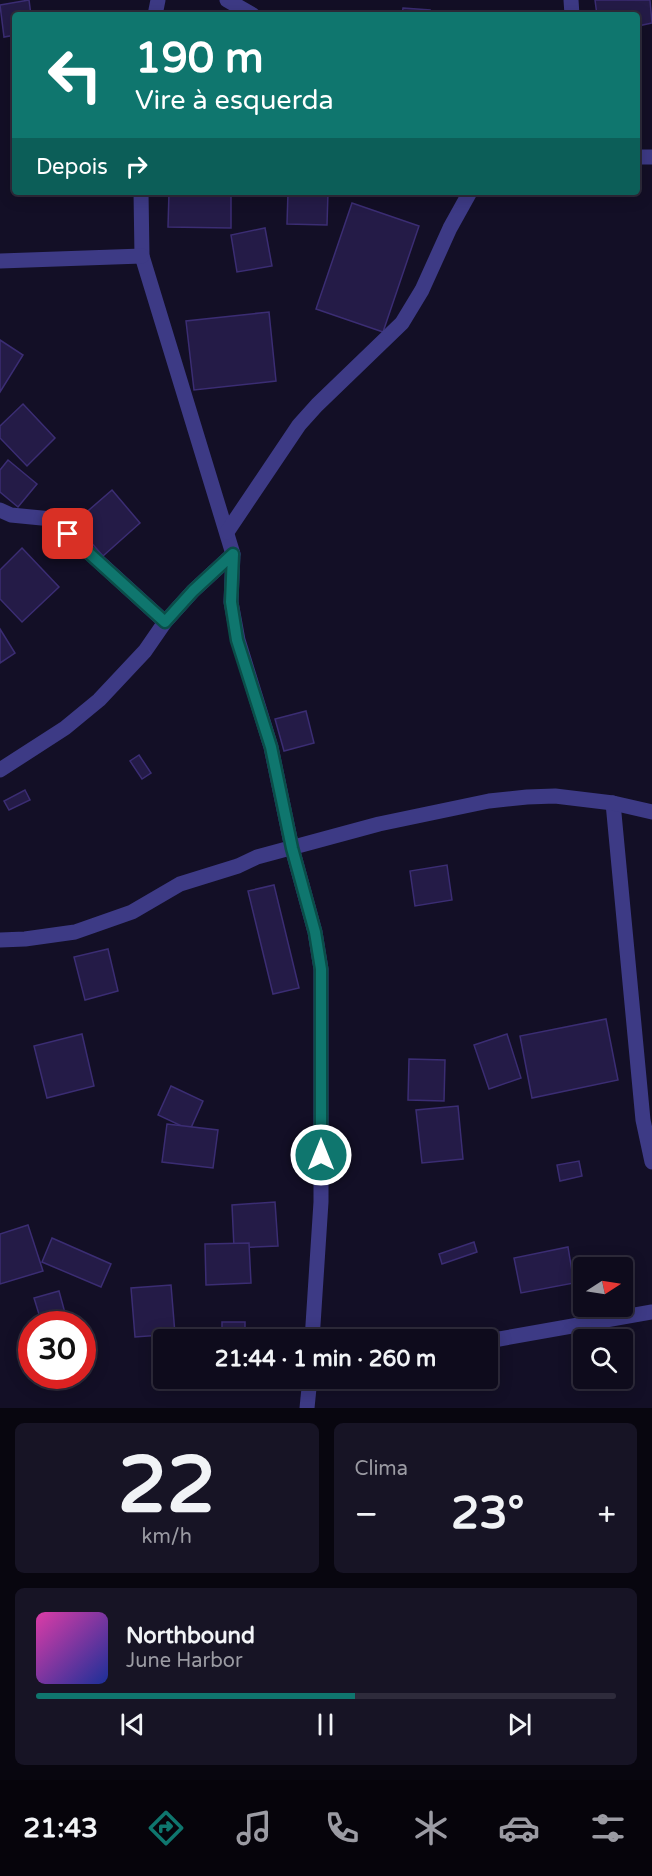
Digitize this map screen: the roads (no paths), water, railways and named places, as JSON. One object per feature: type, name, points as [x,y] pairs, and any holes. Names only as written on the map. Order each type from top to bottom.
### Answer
[{"type":"street","points":[[227,0],[248,12]]},
{"type":"street","points":[[141,195],[142,256],[233,554],[231,602],[237,640],[271,747],[292,848],[315,932],[321,969],[321,1202],[313,1329]]},
{"type":"street","points":[[227,532],[299,425],[402,323],[422,290],[450,228],[468,195]]},
{"type":"street","points":[[0,261],[142,256]]},
{"type":"street","points":[[0,510],[11,515],[52,519],[165,622]]},
{"type":"street","points":[[0,770],[65,728],[99,700],[145,651],[165,622],[193,591],[233,554]]},
{"type":"street","points":[[0,940],[75,932],[104,924],[132,912],[180,884],[238,866],[257,857],[379,824],[489,801],[555,796],[614,803],[652,812]]},
{"type":"street","points":[[614,803],[643,1120],[652,1162]]},
{"type":"street","points":[[498,1339],[652,1312]]},
{"type":"street","points":[[307,1408],[309,1389]]}]
